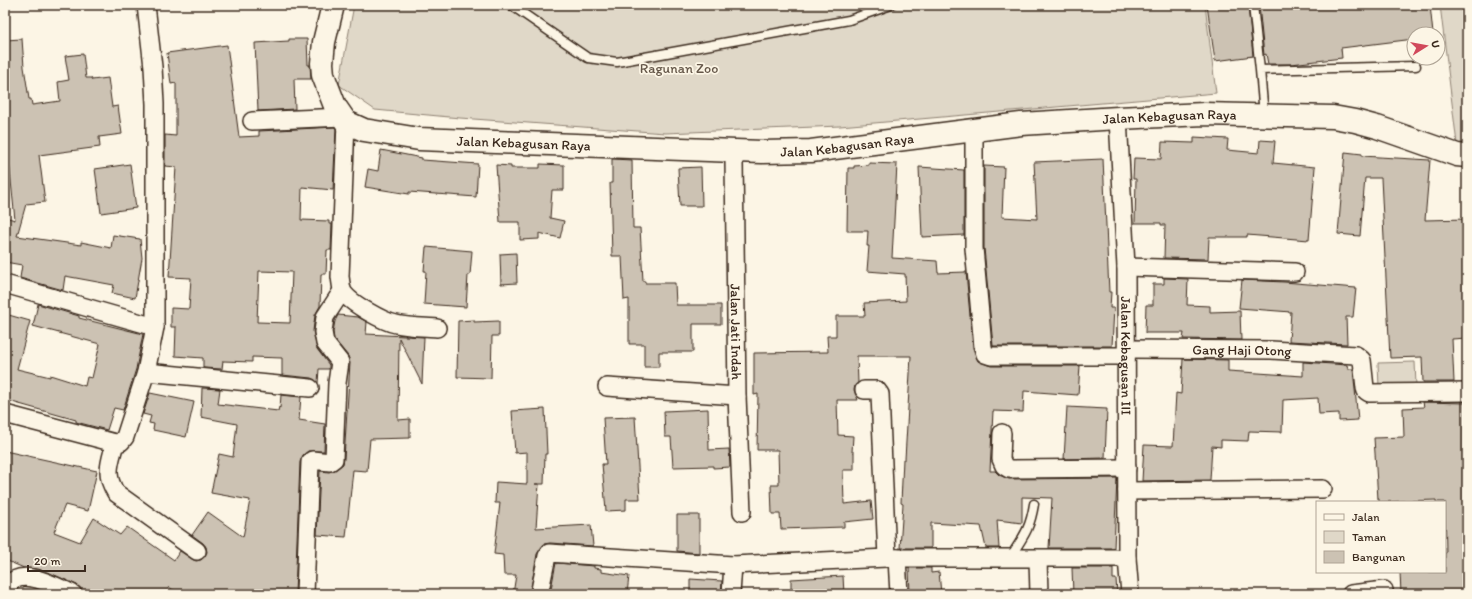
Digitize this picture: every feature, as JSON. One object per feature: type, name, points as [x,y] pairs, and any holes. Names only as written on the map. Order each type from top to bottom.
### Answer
[{"type":"main road","points":[[333,5],[324,42],[322,63],[323,75],[335,106],[345,120]]},
{"type":"main road","name":"Jalan Kebagusan Raya","points":[[345,120],[364,130],[419,139],[762,152],[811,151],[974,129],[1021,124],[1118,118],[1204,114],[1333,117],[1377,127],[1457,155],[1467,156]]},
{"type":"street","points":[[5,414],[114,443],[121,442],[125,437],[146,372],[155,327],[155,104],[153,67],[146,5]]},
{"type":"street","name":"Jalan Kebagusan III","points":[[1118,118],[1126,268],[1127,558],[1130,594]]},
{"type":"street","points":[[252,121],[345,120],[340,277],[342,291],[346,297],[383,319],[396,324],[437,328]]},
{"type":"street","name":"Gang Haji Otong","points":[[974,129],[974,248],[983,347],[985,354],[991,356],[1271,350],[1356,355],[1362,360],[1365,388],[1369,393],[1467,392]]},
{"type":"street","name":"Jalan Jati Indah","points":[[732,151],[734,161],[737,396],[742,512]]},
{"type":"street","points":[[1126,268],[1295,272]]},
{"type":"street","points":[[5,284],[155,327]]},
{"type":"street","points":[[304,594],[310,462],[312,460],[330,462],[334,459],[337,383],[340,362],[325,343],[322,332],[325,318],[342,291]]},
{"type":"street","points":[[146,372],[310,388]]},
{"type":"street","points":[[607,387],[737,396]]},
{"type":"street","points":[[864,390],[877,390],[880,394],[892,558],[899,594]]},
{"type":"street","points":[[1002,433],[1001,458],[1004,466],[1009,469],[1127,468]]},
{"type":"street","points":[[114,443],[108,473],[111,485],[116,493],[197,551]]},
{"type":"street","points":[[1127,491],[1323,490]]},
{"type":"street","points":[[540,594],[547,556],[550,553],[733,565],[892,558],[1127,558]]},
{"type":"street","points":[[1038,559],[1039,594]]},
{"type":"street","points":[[732,594],[733,565]]},
{"type":"street","points":[[5,592],[7,586],[14,580],[25,577],[39,579],[73,594]]},
{"type":"street","points":[[1351,594],[1384,590]]},
{"type":"lane","points":[[511,5],[588,58],[617,62],[849,20],[891,5]]},
{"type":"lane","points":[[1253,5],[1264,115]]},
{"type":"lane","points":[[1260,70],[1416,66]]},
{"type":"lane","points":[[1009,558],[1027,532],[1032,521],[1034,504]]},
{"type":"green space","name":"Ragunan Zoo","points":[[354,5],[1205,5],[1216,93],[840,126],[665,133],[460,118],[375,110],[339,85]]},
{"type":"green space","points":[[1440,5],[1467,5],[1467,143],[1457,144],[1446,54],[1446,26],[1443,26]]},
{"type":"green space","points":[[1415,362],[1416,386],[1379,387],[1378,363]]},
{"type":"building","points":[[1207,5],[1248,5],[1253,56],[1215,61]]},
{"type":"building","points":[[1259,5],[1430,5],[1432,26],[1406,26],[1406,40],[1341,48],[1342,58],[1291,64],[1268,64],[1266,54],[1264,55]]},
{"type":"building","points":[[22,39],[24,67],[29,99],[31,99],[32,105],[60,101],[58,82],[69,80],[65,56],[83,54],[86,78],[91,78],[92,80],[108,78],[112,107],[118,106],[122,134],[99,137],[100,147],[39,155],[45,202],[26,204],[17,236],[81,245],[81,242],[111,248],[113,235],[140,239],[142,258],[135,298],[112,293],[114,285],[65,276],[63,290],[20,278],[22,265],[5,262],[5,217],[15,220],[5,122],[5,40]]},
{"type":"building","points":[[289,39],[307,39],[308,65],[310,65],[311,79],[294,79],[295,109],[258,111],[255,43],[289,41]]},
{"type":"building","points":[[227,45],[239,137],[259,136],[259,131],[335,127],[336,129],[333,190],[302,187],[301,220],[329,221],[329,224],[332,224],[331,250],[327,250],[326,274],[321,274],[320,306],[315,315],[313,331],[317,349],[329,365],[329,369],[319,369],[318,383],[311,378],[282,375],[282,358],[252,357],[252,362],[223,361],[222,369],[203,368],[203,358],[175,356],[176,327],[171,327],[171,308],[189,309],[191,278],[169,277],[176,167],[165,166],[165,135],[176,136],[176,83],[171,84],[167,53]],"holes":[[[259,271],[292,272],[290,323],[257,322]]]},
{"type":"building","points":[[1194,137],[1228,139],[1227,150],[1259,153],[1260,140],[1275,141],[1273,163],[1315,167],[1309,240],[1247,235],[1247,237],[1209,237],[1208,259],[1164,258],[1165,225],[1161,225],[1161,223],[1135,223],[1136,179],[1133,179],[1134,158],[1161,159],[1162,142],[1194,143]]},
{"type":"building","points":[[381,150],[422,158],[422,160],[478,164],[476,197],[409,192],[409,194],[365,187],[368,169],[378,171]]},
{"type":"building","points":[[1345,152],[1362,154],[1362,156],[1430,160],[1425,220],[1467,219],[1467,338],[1452,339],[1454,382],[1423,382],[1422,357],[1390,358],[1381,178],[1365,178],[1360,236],[1338,234]]},
{"type":"building","points":[[612,159],[632,160],[633,228],[640,228],[643,281],[645,281],[645,283],[675,283],[676,305],[721,305],[721,324],[693,324],[693,352],[659,352],[659,367],[644,367],[644,344],[629,344],[629,299],[624,300],[622,256],[612,256],[610,183],[612,183]]},
{"type":"building","points":[[1103,159],[1109,292],[1111,292],[1110,308],[1114,308],[1112,346],[993,346],[984,248],[984,166],[1004,167],[1002,217],[1037,219],[1034,162]]},
{"type":"building","points":[[869,163],[897,164],[892,258],[937,261],[938,273],[966,272],[973,348],[978,361],[991,366],[1080,366],[1078,395],[1024,391],[1023,412],[993,411],[990,471],[995,471],[999,475],[1009,479],[1117,478],[1114,548],[1049,548],[1052,498],[1022,497],[1022,523],[997,520],[999,548],[986,548],[981,526],[931,523],[931,548],[900,548],[903,504],[901,503],[903,459],[905,459],[911,356],[857,356],[858,383],[855,385],[854,390],[858,400],[837,400],[838,435],[853,436],[852,452],[854,452],[854,470],[843,470],[844,504],[871,501],[873,519],[844,522],[844,527],[781,529],[780,514],[772,514],[771,485],[779,485],[778,450],[757,450],[758,394],[754,395],[754,353],[828,352],[827,336],[836,336],[836,316],[865,316],[864,303],[906,301],[905,274],[867,271],[869,246],[867,246],[868,231],[847,231],[848,168],[869,165]]},
{"type":"building","points":[[130,164],[136,208],[101,213],[95,169]]},
{"type":"building","points":[[540,164],[564,165],[564,190],[552,190],[550,218],[564,221],[560,238],[539,233],[539,239],[520,240],[520,222],[500,222],[496,165],[511,166],[511,168],[540,168]]},
{"type":"building","points":[[701,167],[702,206],[680,206],[678,168]]},
{"type":"building","points":[[919,167],[964,170],[964,235],[922,237]]},
{"type":"building","points":[[426,247],[472,251],[470,275],[468,275],[466,307],[424,304]]},
{"type":"building","points":[[516,253],[517,283],[501,284],[500,254]]},
{"type":"building","points":[[1164,278],[1188,279],[1187,305],[1210,306],[1210,312],[1240,311],[1241,340],[1183,339],[1184,333],[1145,333],[1146,305],[1153,305],[1153,284],[1164,284]]},
{"type":"building","points":[[1242,280],[1356,288],[1353,317],[1346,317],[1347,344],[1289,341],[1291,312],[1239,308]]},
{"type":"building","points":[[38,304],[79,316],[79,318],[143,334],[136,369],[123,410],[114,408],[107,430],[5,400],[5,314],[30,321],[17,369],[50,377],[50,375],[85,386],[87,377],[92,378],[100,344],[33,326]]},
{"type":"building","points":[[338,315],[358,317],[367,322],[366,334],[424,337],[422,384],[399,338],[398,420],[410,419],[410,438],[370,439],[367,471],[353,470],[346,537],[317,535],[320,471],[329,472],[335,470],[343,464],[344,459],[350,363],[348,356],[334,339],[333,332]]},
{"type":"building","points":[[474,320],[474,322],[499,321],[499,336],[492,336],[491,378],[457,377],[458,321]]},
{"type":"building","points":[[1183,359],[1228,360],[1228,371],[1303,376],[1303,362],[1347,365],[1348,369],[1353,369],[1358,420],[1339,421],[1339,413],[1319,414],[1318,398],[1283,400],[1282,432],[1249,431],[1248,441],[1221,440],[1221,447],[1212,446],[1210,480],[1142,481],[1144,445],[1173,446],[1176,393],[1181,394]]},
{"type":"building","points":[[202,388],[220,389],[218,404],[278,411],[279,407],[280,408],[281,395],[301,397],[299,420],[325,424],[324,451],[308,451],[303,455],[300,462],[295,594],[179,594],[169,587],[165,594],[88,594],[77,585],[50,573],[38,569],[24,568],[5,560],[5,451],[97,471],[88,511],[65,505],[54,532],[80,542],[94,518],[120,535],[127,527],[174,560],[180,551],[196,561],[201,560],[207,552],[206,547],[192,535],[208,512],[243,537],[250,500],[211,493],[219,454],[233,457],[237,424],[201,417]]},
{"type":"building","points":[[150,393],[194,402],[186,437],[153,430],[154,424],[149,423],[151,416],[143,414]]},
{"type":"building","points":[[1423,402],[1465,403],[1467,426],[1467,549],[1465,549],[1467,594],[1401,594],[1400,573],[1446,573],[1446,501],[1379,501],[1378,499],[1374,438],[1404,437],[1403,408],[1424,407]]},
{"type":"building","points":[[1067,407],[1107,409],[1105,458],[1064,459]]},
{"type":"building","points":[[545,409],[547,454],[545,454],[544,484],[539,484],[536,528],[591,525],[593,546],[550,543],[544,544],[537,554],[530,594],[513,594],[516,575],[504,575],[503,555],[494,554],[500,503],[495,503],[496,482],[527,484],[527,452],[515,453],[512,411]]},
{"type":"building","points":[[708,409],[709,450],[729,449],[730,467],[673,467],[671,437],[665,437],[664,411]]},
{"type":"building","points":[[635,417],[640,499],[626,499],[626,510],[606,511],[602,464],[606,464],[603,418]]},
{"type":"building","points":[[677,515],[699,515],[699,553],[677,551]]},
{"type":"building","points":[[556,563],[594,566],[594,568],[601,569],[601,572],[629,576],[627,594],[550,594]]},
{"type":"building","points":[[909,568],[931,568],[931,573],[939,572],[941,594],[910,594]]},
{"type":"building","points":[[1072,568],[1113,568],[1113,579],[1116,579],[1117,594],[1073,594]]},
{"type":"building","points":[[843,576],[844,594],[791,594],[791,579]]},
{"type":"building","points":[[690,579],[722,581],[721,594],[690,594]]}]
